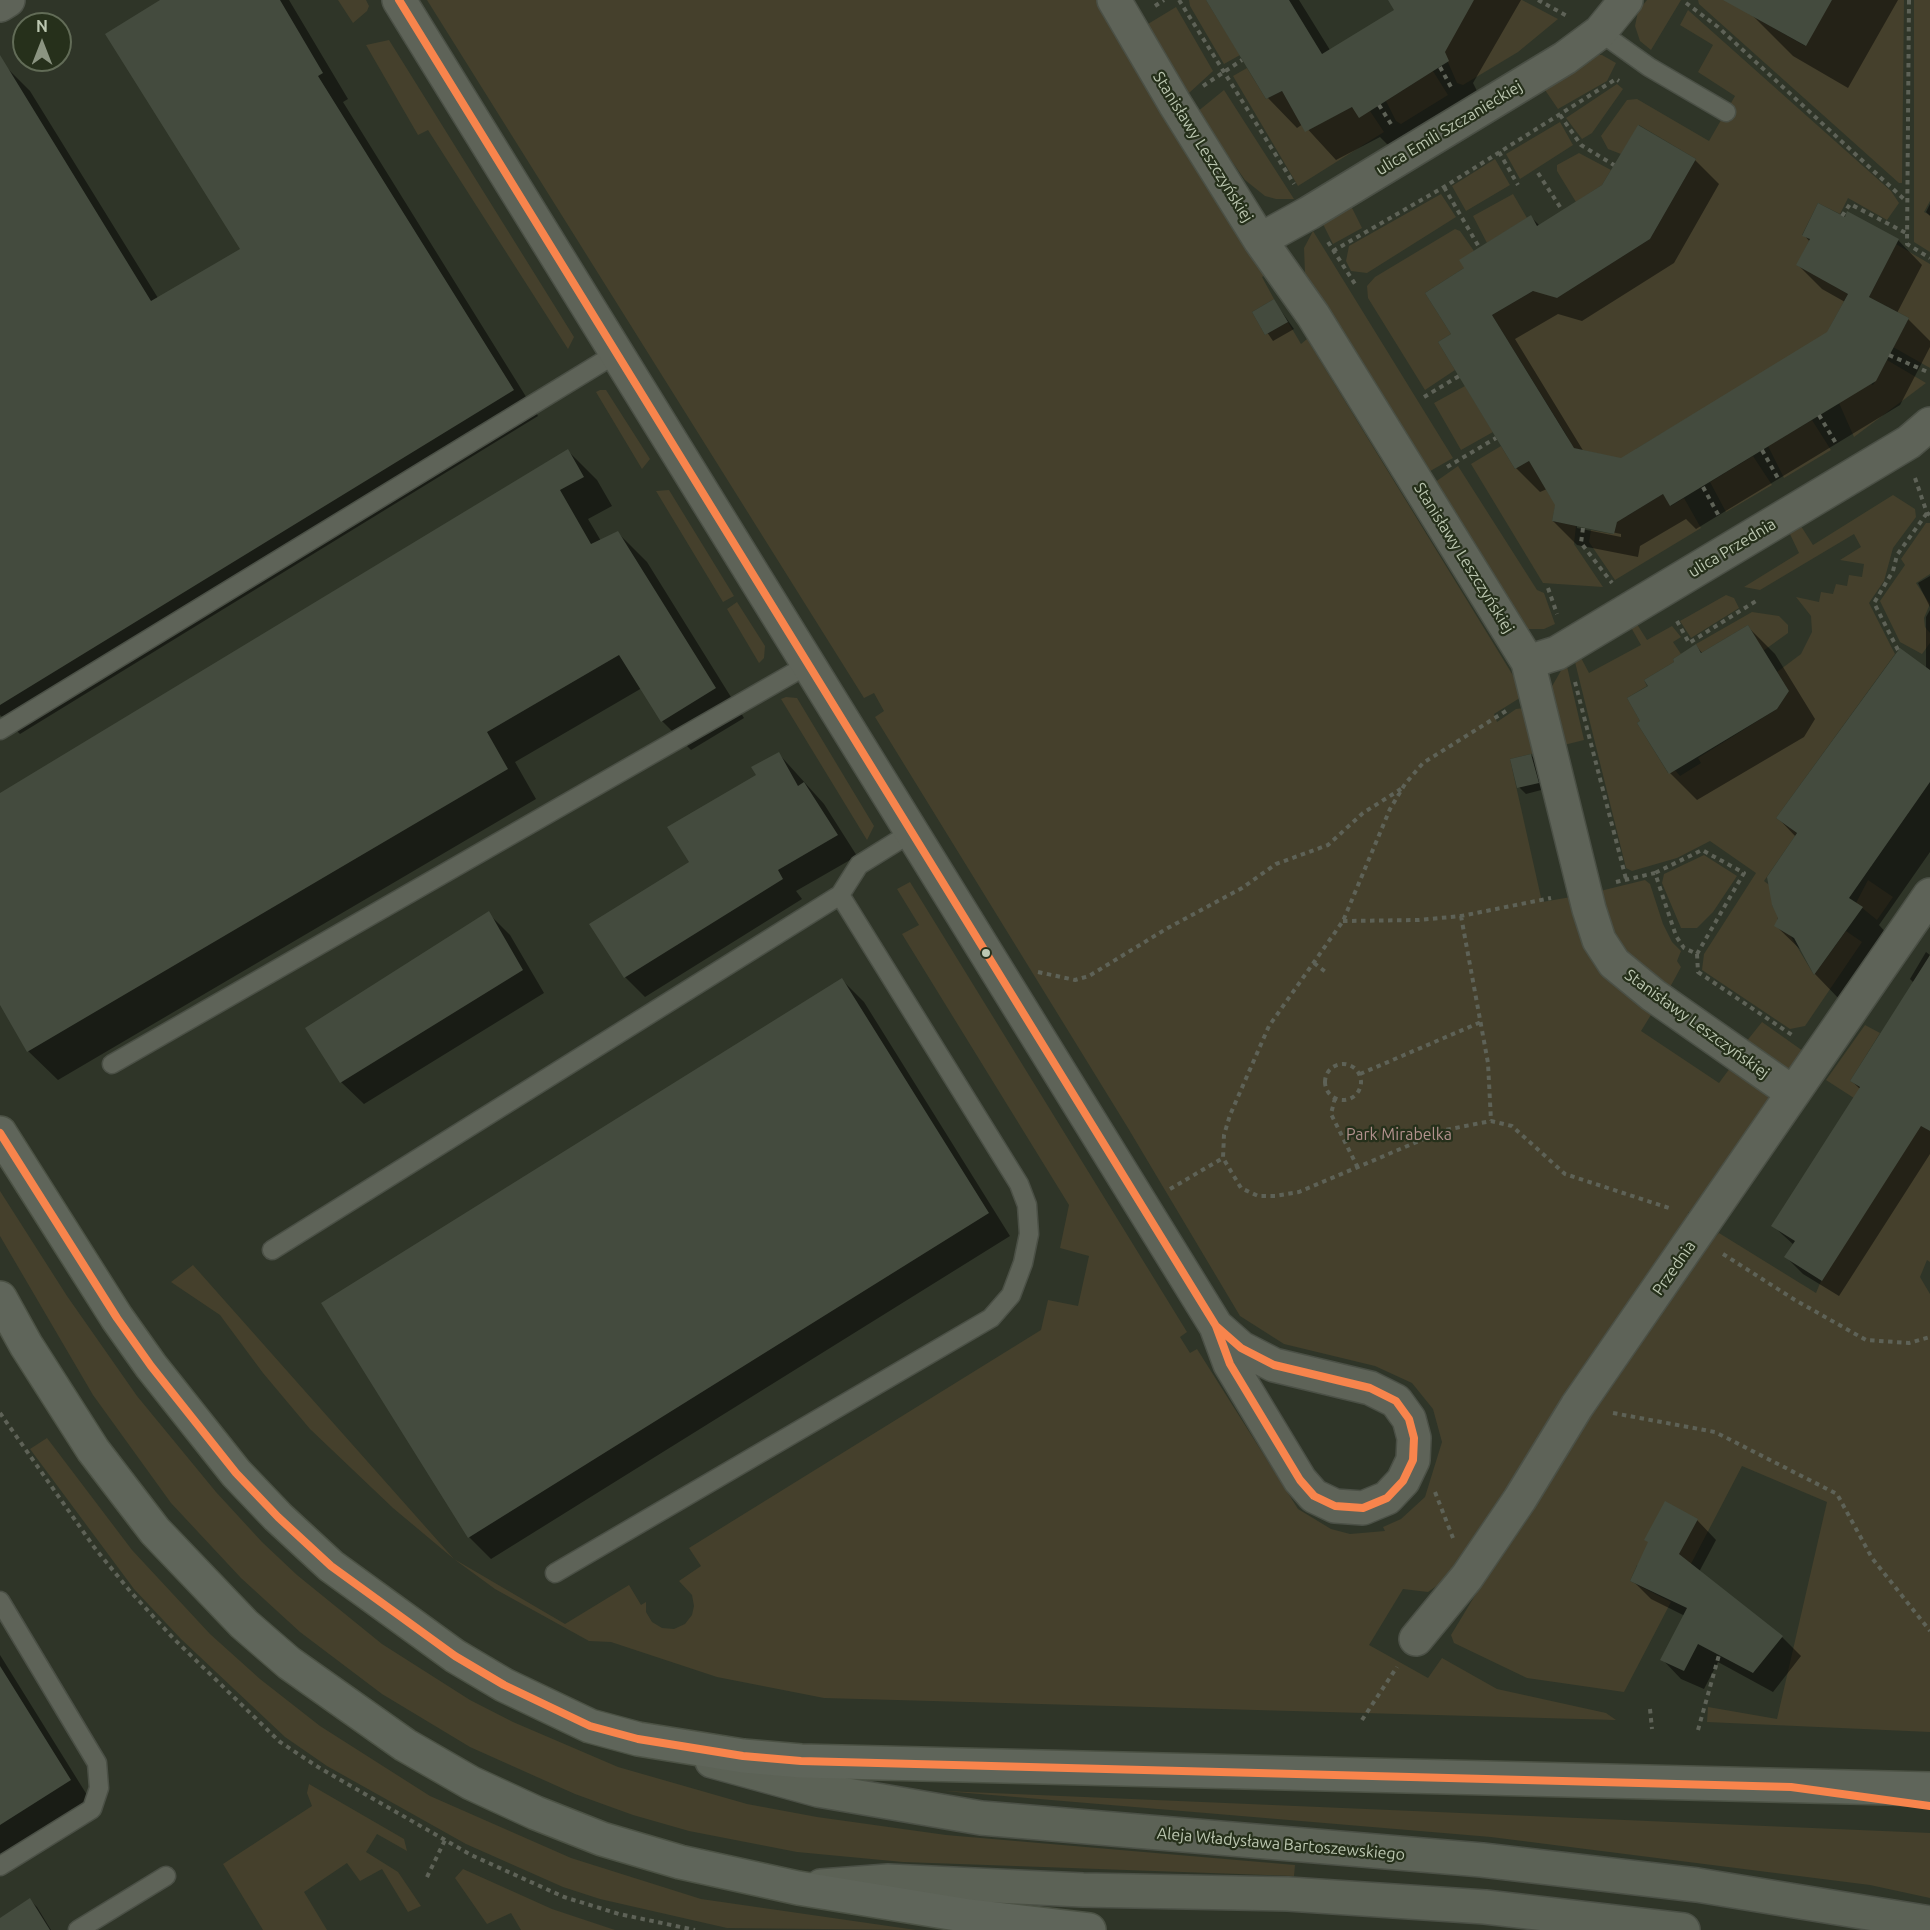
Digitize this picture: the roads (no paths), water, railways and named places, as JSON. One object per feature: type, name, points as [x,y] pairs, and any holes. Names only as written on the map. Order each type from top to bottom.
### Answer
[{"type":"main road","name":"Aleja Władysława Bartoszewskiego","points":[[0,1134],[69,1244],[144,1356],[236,1473],[278,1517],[332,1566],[455,1656],[504,1685],[590,1726],[818,1790],[981,1818],[1482,1860],[1697,1885],[1930,1923]]},
{"type":"main road","points":[[0,1298],[26,1346],[93,1450],[154,1531],[244,1624],[289,1663],[342,1703],[405,1745],[471,1783],[536,1813],[602,1839],[680,1862],[798,1888],[969,1916],[1089,1930]]},
{"type":"main road","name":"Aleja Władysława Bartoszewskiego","points":[[638,1739],[742,1756],[801,1761],[1791,1787]]},
{"type":"main road","points":[[1791,1787],[1930,1789]]},
{"type":"main road","points":[[1791,1787],[1930,1806]]},
{"type":"main road","points":[[798,1888],[888,1881],[1083,1890],[1288,1894],[1485,1907],[1683,1930]]},
{"type":"street","points":[[0,5],[8,0]]},
{"type":"street","points":[[399,0],[1216,1326],[1230,1364],[1300,1480],[1314,1496],[1335,1506],[1363,1508],[1387,1498],[1403,1481],[1413,1461],[1414,1438],[1409,1419],[1396,1401],[1370,1388],[1274,1365],[1241,1348],[1216,1326]]},
{"type":"street","name":"Stanisławy Leszczyńskiej","points":[[1114,0],[1175,104],[1260,240],[1313,315],[1528,662],[1599,940],[1614,963],[1653,995],[1793,1093]]},
{"type":"street","name":"ulica Emili Szczanieckiej","points":[[1260,240],[1309,213],[1565,58],[1587,26],[1626,0]]},
{"type":"street","name":"ulica Przednia","points":[[1528,662],[1557,653],[1909,442],[1930,424]]},
{"type":"street","name":"Przednia","points":[[1416,1639],[1467,1577],[1520,1499],[1577,1406],[1704,1226],[1930,895]]},
{"type":"lane","points":[[1587,26],[1648,67],[1726,112]]},
{"type":"lane","points":[[0,730],[617,353]]},
{"type":"lane","points":[[112,1064],[809,664]]},
{"type":"lane","points":[[272,1250],[840,895],[859,866],[912,832]]},
{"type":"lane","points":[[555,1573],[991,1318],[1011,1295],[1023,1263],[1029,1234],[1027,1205],[1019,1184],[840,895]]},
{"type":"lane","points":[[0,1601],[97,1763],[99,1788],[92,1809],[0,1866]]},
{"type":"lane","points":[[78,1930],[166,1876]]},
{"type":"park label","name":"Park Mirabelka","points":[[1399,1135]]}]
